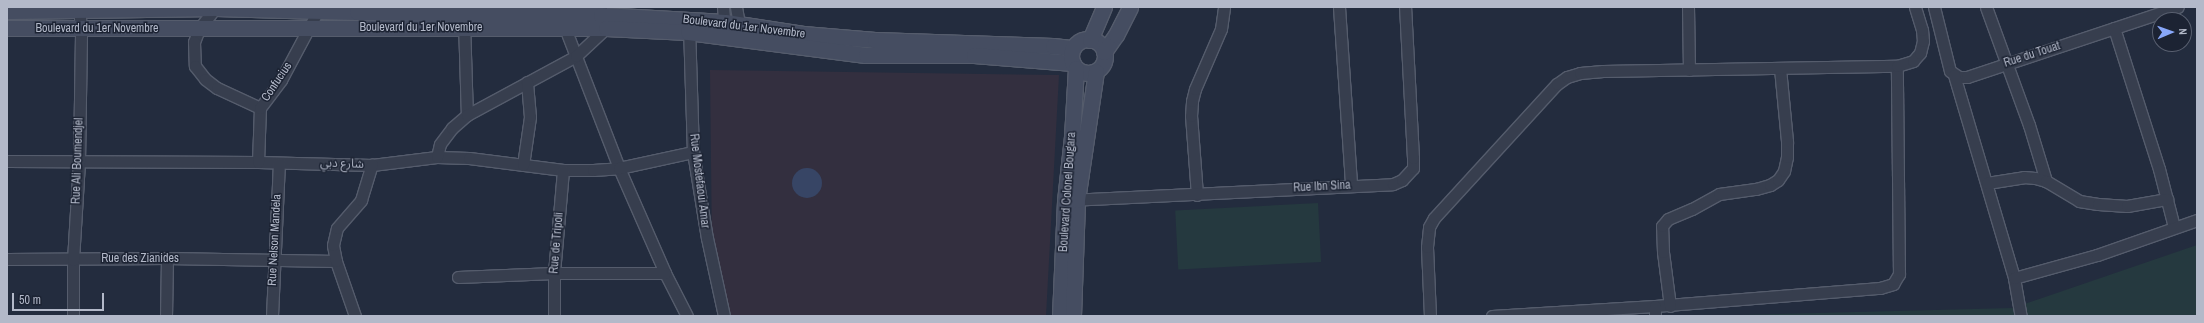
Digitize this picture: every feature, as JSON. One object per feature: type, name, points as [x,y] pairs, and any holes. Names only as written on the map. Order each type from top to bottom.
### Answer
[{"type":"main road","points":[[1090,40],[1104,7]]},
{"type":"main road","points":[[1104,52],[1099,44],[1090,40],[1080,41],[1073,48],[1071,53],[1074,66],[1085,73],[1096,70],[1103,62],[1104,52],[1116,35],[1130,7]]},
{"type":"main road","name":"Boulevard du 1er Novembre","points":[[7,11],[78,8],[319,8],[357,12],[464,12],[503,10],[603,17],[733,30],[795,33],[871,40],[1053,46],[1073,48]]},
{"type":"main road","name":"Boulevard du 1er Novembre","points":[[7,28],[565,28],[603,17]]},
{"type":"main road","name":"Boulevard du 1er Novembre","points":[[733,30],[866,55],[974,55],[1074,66]]},
{"type":"main road","name":"Boulevard Colonel Bougara","points":[[1073,316],[1071,200],[1074,66]]},
{"type":"main road","name":"Boulevard Colonel Bougara","points":[[1060,316],[1071,200],[1096,70]]},
{"type":"street","points":[[723,7],[733,30]]},
{"type":"street","points":[[733,30],[736,7]]},
{"type":"street","points":[[1197,195],[1191,116],[1192,101],[1195,89],[1222,29],[1224,7]]},
{"type":"street","points":[[1339,7],[1351,185]]},
{"type":"street","name":"Rue Ibn Sina","points":[[1071,200],[1197,195],[1351,185],[1393,184],[1402,180],[1413,168],[1405,7]]},
{"type":"street","points":[[1688,7],[1689,70]]},
{"type":"street","points":[[1430,316],[1428,247],[1429,228],[1434,218],[1557,84],[1567,77],[1580,73],[1897,66],[1913,61],[1920,53],[1923,41],[1922,30],[1915,7]]},
{"type":"street","points":[[1934,7],[1950,71],[1954,75],[2014,278],[2021,316]]},
{"type":"street","points":[[1986,7],[2029,125],[2046,181]]},
{"type":"street","name":"Rue du Touat","points":[[1954,75],[1967,77],[2178,7]]},
{"type":"street","name":"Rue Ali Boumendjel","points":[[73,316],[73,260],[79,162],[81,29],[78,8]]},
{"type":"street","points":[[216,8],[199,29],[194,47],[194,58],[198,72],[205,79],[228,94],[260,108]]},
{"type":"street","name":"Confucius","points":[[258,162],[260,108],[281,80],[310,28],[319,8]]},
{"type":"street","points":[[503,10],[506,28]]},
{"type":"street","points":[[464,12],[463,28],[467,115]]},
{"type":"street","points":[[437,156],[440,144],[452,128],[467,115],[576,56],[603,17]]},
{"type":"street","name":"Rue Mostefaoui Amar","points":[[689,26],[693,152],[707,238],[724,316]]},
{"type":"street","points":[[565,28],[619,168],[665,273],[687,316]]},
{"type":"street","points":[[2114,28],[2167,199],[2174,227]]},
{"type":"street","points":[[1492,316],[1655,311],[1670,306],[1880,288],[1893,284],[1899,274],[1897,66]]},
{"type":"street","points":[[1670,306],[1662,226],[1668,219],[1692,209],[1719,194],[1756,189],[1770,185],[1778,180],[1784,171],[1787,157],[1787,141],[1780,68]]},
{"type":"street","points":[[523,165],[530,117],[527,82]]},
{"type":"street","name":"شارع دبي","points":[[7,161],[258,162],[372,165],[437,156],[469,158],[563,170],[619,168],[693,152]]},
{"type":"street","name":"Rue Nelson Mandela","points":[[272,316],[273,260],[279,163]]},
{"type":"street","points":[[355,316],[336,261],[333,245],[337,228],[362,200],[372,165]]},
{"type":"street","name":"Rue de Tripoli","points":[[554,316],[554,273],[563,170]]},
{"type":"street","points":[[1987,184],[2024,177],[2046,181],[2079,201],[2098,204],[2127,206],[2167,199]]},
{"type":"street","points":[[2014,278],[2097,255],[2197,220]]},
{"type":"street","points":[[166,316],[167,258]]},
{"type":"street","name":"Rue des Zianides","points":[[7,259],[73,260],[167,258],[336,261]]},
{"type":"street","points":[[458,277],[554,273],[665,273]]},
{"type":"shaded area","points":[[710,70],[1059,75],[1046,316],[726,316],[712,250]]},
{"type":"shaded area","points":[[1318,203],[1321,262],[1178,269],[1175,210]]},
{"type":"shaded area","points":[[2197,245],[2197,316],[1698,316],[2013,308]]},
{"type":"water","points":[[807,168],[818,172],[822,183],[818,194],[807,198],[796,194],[792,183],[796,172]]}]
